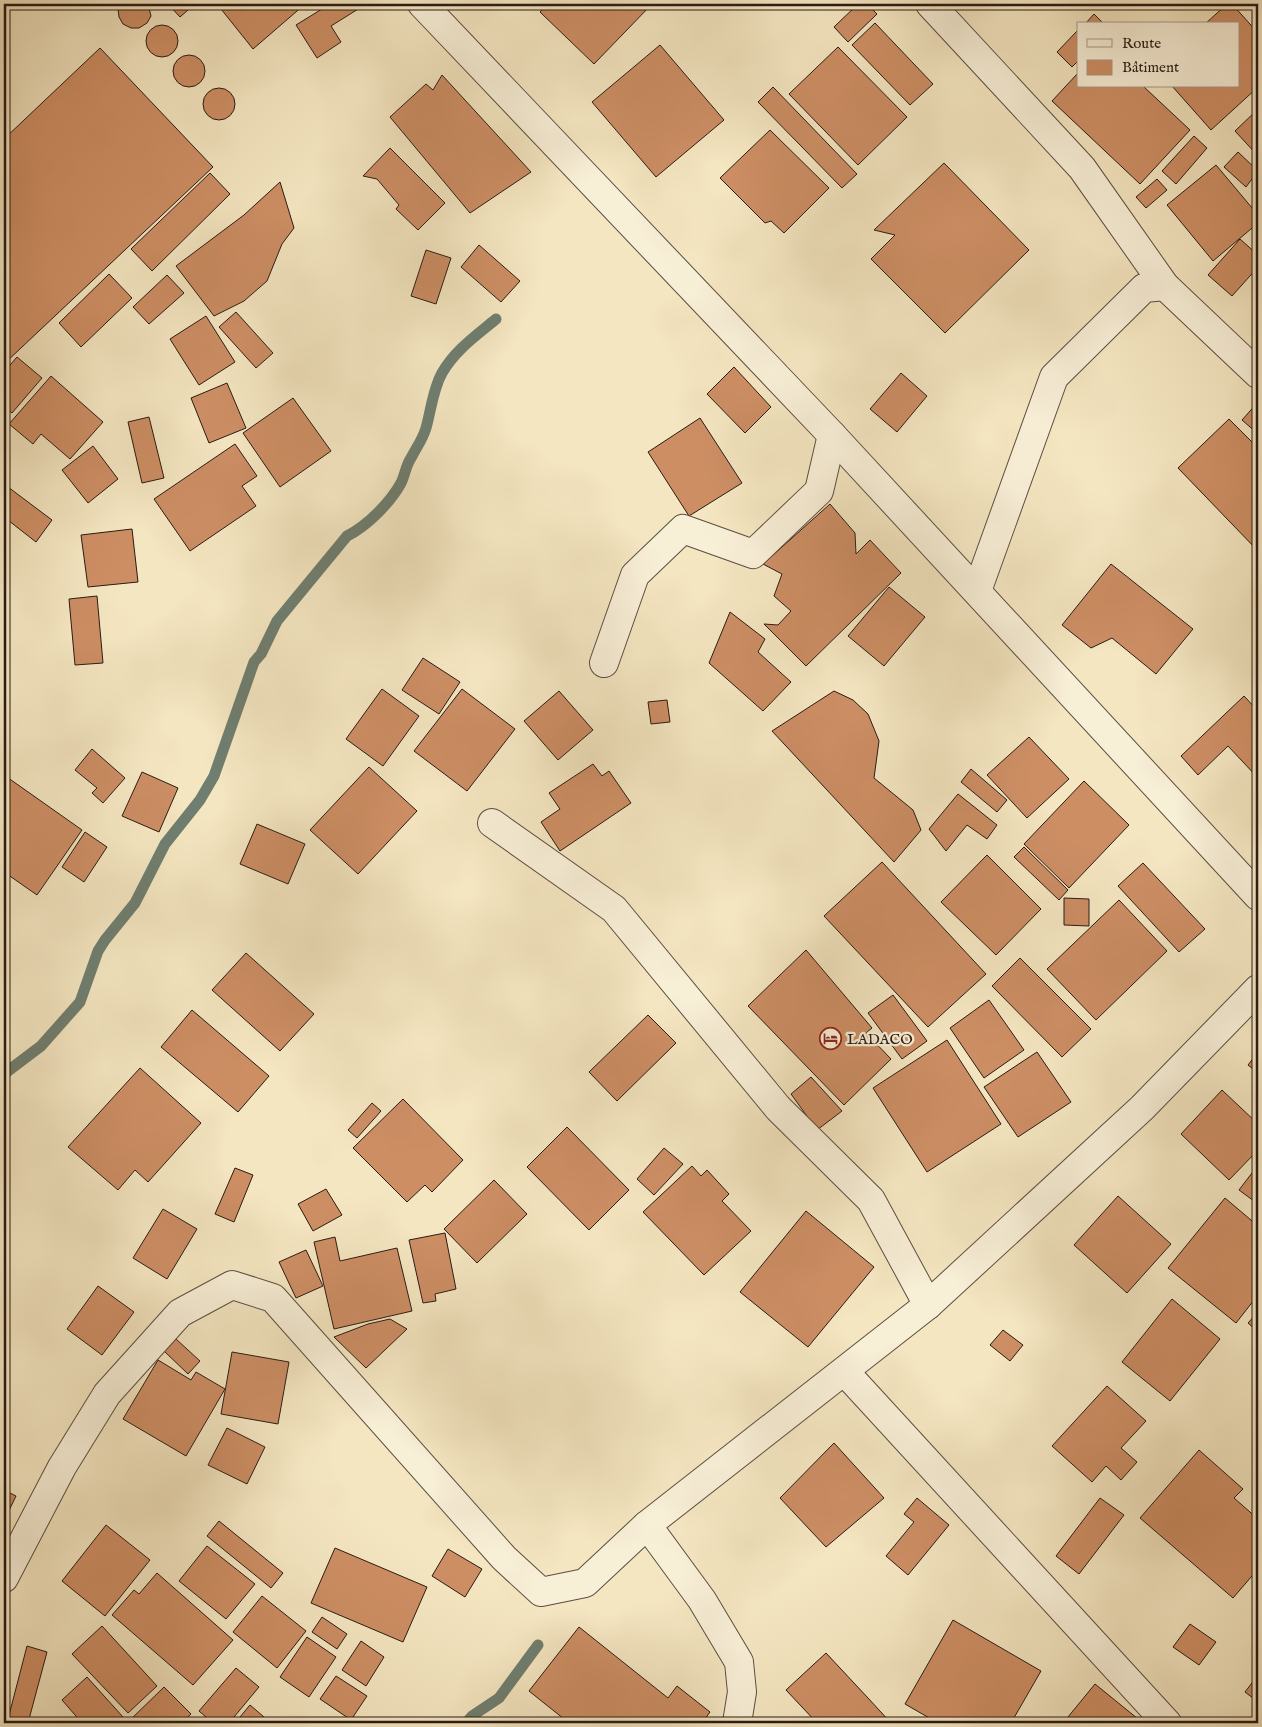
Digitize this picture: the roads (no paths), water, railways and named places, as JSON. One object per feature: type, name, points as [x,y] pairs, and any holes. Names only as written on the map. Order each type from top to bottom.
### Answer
[{"type":"street","points":[[422,4],[832,435],[1258,896]]},
{"type":"street","points":[[930,4],[1082,168],[1165,286],[1254,363]]},
{"type":"street","points":[[977,591],[1054,377],[1144,288],[1165,286]]},
{"type":"street","points":[[604,663],[635,575],[683,529],[753,554],[819,491],[832,435]]},
{"type":"street","points":[[492,823],[614,909],[778,1108],[871,1200],[928,1305]]},
{"type":"street","points":[[4,1578],[62,1467],[107,1394],[180,1313],[232,1285],[273,1298],[504,1558],[541,1592],[585,1583],[647,1525],[845,1372],[928,1305],[1142,1108],[1258,989]]},
{"type":"street","points":[[845,1372],[1168,1723]]},
{"type":"street","points":[[647,1525],[702,1600],[739,1662],[742,1692],[737,1723]]},
{"type":"waterway","points":[[4,1074],[41,1046],[80,1002],[98,951],[135,903],[165,844],[200,800],[214,776],[254,662],[261,654],[277,621],[347,536],[370,520],[396,491],[424,433],[434,393],[442,373],[453,357],[496,319]]},
{"type":"waterway","points":[[466,1723],[472,1716],[499,1698],[538,1645]]},
{"type":"place","name":"LADACO","points":[[831,1039]]}]
